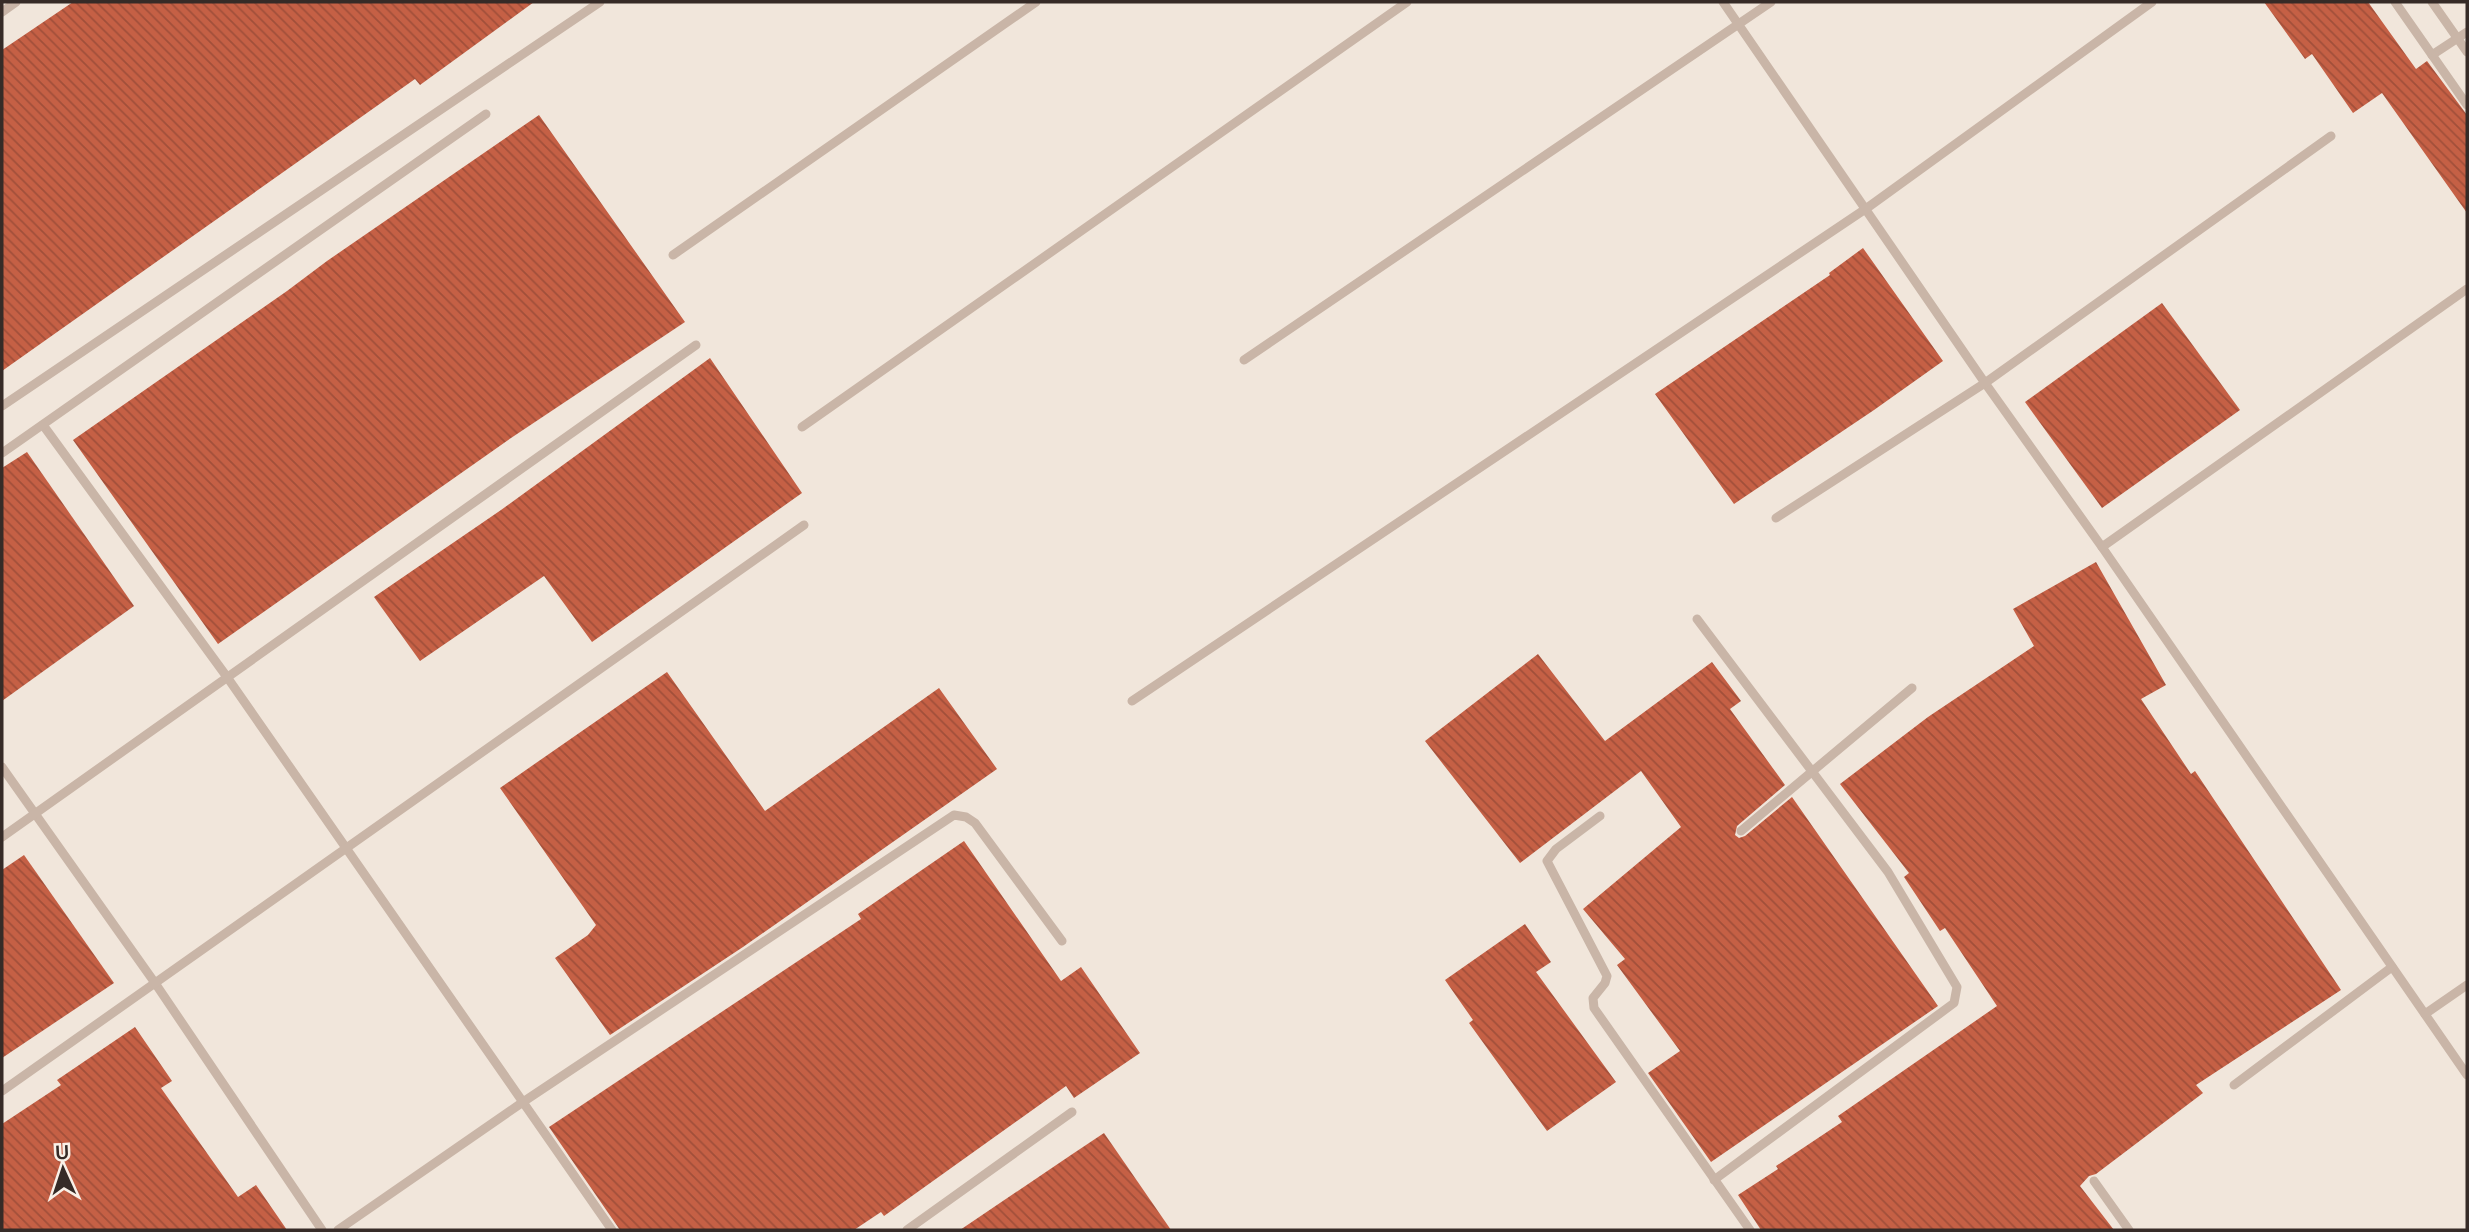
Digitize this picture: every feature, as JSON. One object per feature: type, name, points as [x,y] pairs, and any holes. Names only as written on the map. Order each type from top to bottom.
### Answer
[{"type":"lane","points":[[2,12],[16,2]]},
{"type":"lane","points":[[2,406],[600,2]]},
{"type":"lane","points":[[673,255],[1036,2]]},
{"type":"lane","points":[[802,427],[1406,2]]},
{"type":"lane","points":[[1723,2],[2467,1075]]},
{"type":"lane","points":[[1244,360],[1771,2]]},
{"type":"lane","points":[[1132,701],[1867,208],[2152,2]]},
{"type":"lane","points":[[2395,2],[2467,105]]},
{"type":"lane","points":[[2432,2],[2467,52]]},
{"type":"lane","points":[[2432,55],[2467,32]]},
{"type":"lane","points":[[2,453],[486,114]]},
{"type":"lane","points":[[1776,518],[1985,383],[2330,136]]},
{"type":"lane","points":[[2102,547],[2467,289]]},
{"type":"lane","points":[[2,837],[696,345]]},
{"type":"lane","points":[[43,425],[227,677],[612,1230]]},
{"type":"lane","points":[[2,1091],[804,525]]},
{"type":"lane","points":[[1697,619],[1888,872],[1957,987],[1954,1003],[1714,1180]]},
{"type":"lane","points":[[1741,831],[1912,688]]},
{"type":"lane","points":[[2,767],[155,983],[322,1230]]},
{"type":"lane","points":[[338,1230],[523,1102],[954,815],[966,817],[975,823],[1062,941]]},
{"type":"lane","points":[[1600,816],[1556,849],[1546,862],[1606,976],[1605,983],[1593,998],[1594,1008],[1750,1230]]},
{"type":"lane","points":[[2234,1085],[2392,967]]},
{"type":"lane","points":[[2425,1014],[2467,985]]},
{"type":"lane","points":[[907,1230],[1072,1112]]},
{"type":"lane","points":[[2094,1181],[2129,1230]]},
{"type":"building","points":[[73,2],[534,2],[420,85],[415,79],[2,371],[2,50]]},
{"type":"building","points":[[2264,2],[2368,2],[2416,69],[2427,61],[2467,115],[2467,213],[2382,93],[2353,113],[2312,54],[2305,59]]},
{"type":"building","points":[[539,115],[685,322],[511,438],[218,644],[73,440]]},
{"type":"building","points":[[1863,248],[1943,361],[1734,504],[1655,394],[1830,275],[1829,273]]},
{"type":"building","points":[[2162,303],[2240,410],[2102,508],[2025,402]]},
{"type":"building","points":[[710,358],[802,493],[592,642],[544,576],[420,661],[374,597],[501,510]]},
{"type":"building","points":[[27,452],[134,606],[2,701],[2,468]]},
{"type":"building","points":[[2096,562],[2166,685],[2141,699],[2191,774],[2195,771],[2341,990],[2196,1085],[2203,1093],[2096,1174],[2089,1176],[2080,1186],[2114,1230],[1761,1230],[1738,1195],[1842,1122],[1838,1116],[1997,1006],[1945,928],[1940,931],[1904,877],[1909,873],[1840,784],[1928,717],[2034,646],[2013,609]]},
{"type":"building","points":[[1538,654],[1605,741],[1712,662],[1741,701],[1730,709],[1785,785],[1737,826],[1735,835],[1739,838],[1745,836],[1792,797],[1938,1006],[1711,1162],[1648,1073],[1680,1051],[1617,965],[1625,959],[1583,909],[1681,827],[1641,771],[1520,863],[1425,741]]},
{"type":"building","points":[[667,672],[765,811],[939,688],[997,769],[743,947],[610,1035],[555,958],[588,935],[596,925],[500,788]]},
{"type":"building","points":[[964,841],[1061,981],[1081,967],[1140,1053],[1074,1098],[1066,1086],[884,1216],[881,1212],[854,1230],[620,1230],[549,1127],[861,919],[858,914]]},
{"type":"building","points":[[24,855],[114,983],[2,1058],[2,870]]},
{"type":"building","points":[[1525,924],[1551,962],[1536,972],[1616,1082],[1547,1131],[1469,1023],[1473,1020],[1445,980]]},
{"type":"building","points":[[135,1027],[172,1081],[161,1088],[238,1197],[256,1185],[287,1230],[2,1230],[2,1124],[61,1085],[57,1080]]},
{"type":"building","points":[[1104,1133],[1171,1230],[960,1230],[1071,1155]]}]
